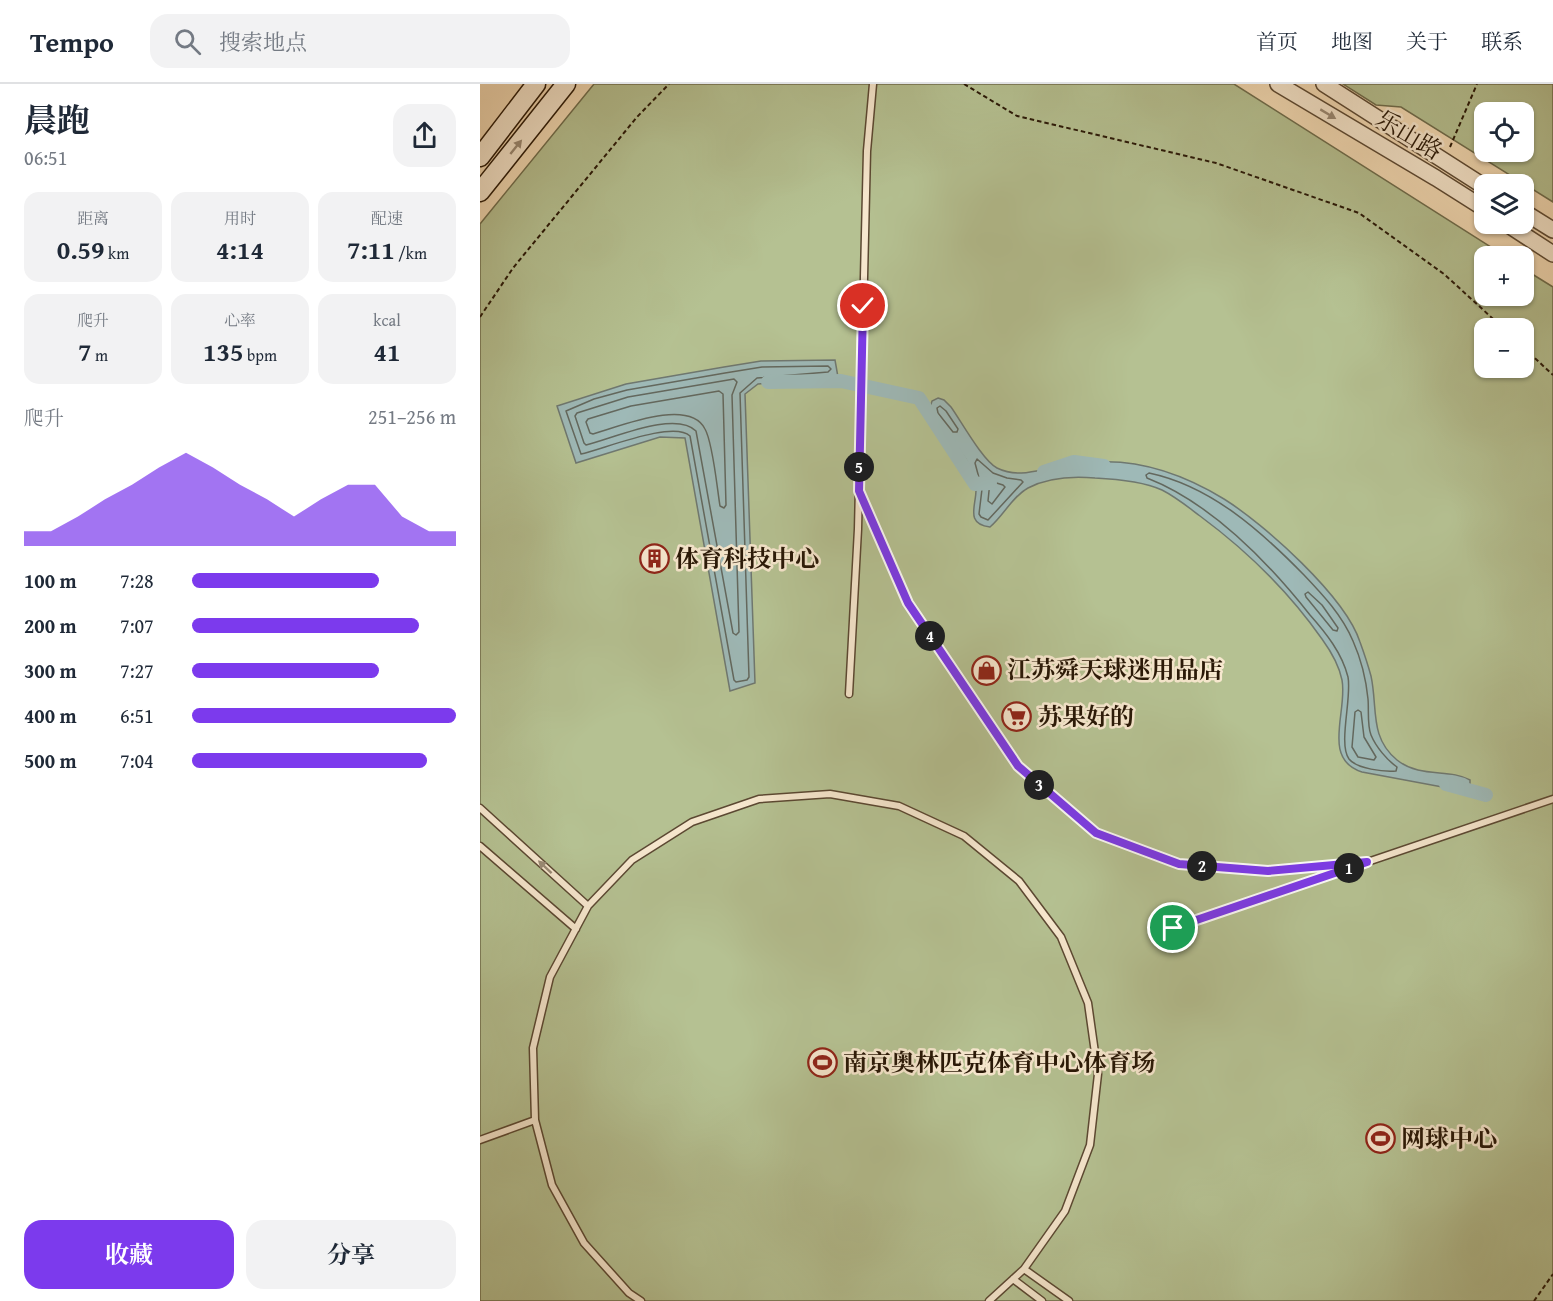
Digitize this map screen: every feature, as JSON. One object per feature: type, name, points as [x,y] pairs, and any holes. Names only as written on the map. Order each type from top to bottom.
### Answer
[{"type":"main road","points":[[480,157],[536,84]]},
{"type":"main road","points":[[480,192],[566,84]]},
{"type":"street","name":"乐山路","points":[[1278,84],[1474,202]]},
{"type":"street","name":"乐山路","points":[[1324,84],[1474,180]]},
{"type":"street","points":[[1534,218],[1553,230]]},
{"type":"street","points":[[1522,234],[1553,254]]},
{"type":"lane","points":[[849,694],[860,466],[867,151],[873,84]]},
{"type":"lane","points":[[859,491],[908,603],[1018,766],[1096,833],[1179,864],[1268,871],[1367,862]]},
{"type":"lane","points":[[641,1301],[629,1293],[584,1243],[552,1185],[535,1120],[533,1048],[550,977],[588,906],[633,860],[692,822],[759,799],[830,794],[899,806],[932,821],[964,836],[1019,880],[1061,938],[1088,1003],[1098,1074],[1090,1145],[1065,1211],[1024,1269],[989,1301]]},
{"type":"lane","points":[[1173,928],[1553,799]]},
{"type":"lane","points":[[480,808],[588,906]]},
{"type":"lane","points":[[480,846],[576,929]]},
{"type":"lane","points":[[480,1140],[535,1120]]},
{"type":"lane","points":[[1024,1269],[1069,1301]]},
{"type":"lane","points":[[1013,1279],[1042,1301]]},
{"type":"path","points":[[480,317],[520,260],[637,117],[669,84]]},
{"type":"path","points":[[964,84],[1017,116],[1216,163],[1359,213],[1444,274],[1492,318]]},
{"type":"path","points":[[1444,161],[1477,84]]},
{"type":"path","points":[[1534,357],[1553,375]]},
{"type":"path","points":[[1534,1301],[1553,1274]]},
{"type":"green space","points":[[594,84],[1234,84],[1489,246],[1474,246],[1474,306],[1534,306],[1534,275],[1553,287],[1553,1301],[480,1301],[480,224]]},
{"type":"green space","points":[[1343,84],[1553,84],[1553,202],[1534,190],[1534,174],[1508,174],[1489,162],[1534,162],[1534,102],[1474,102],[1474,153],[1401,107],[1376,105]]},
{"type":"water","points":[[835,360],[838,377],[758,384],[745,394],[755,683],[730,691],[685,438],[660,437],[576,463],[557,406],[626,384],[724,367],[761,361]]},
{"type":"water","points":[[938,398],[951,407],[991,464],[1004,471],[1024,473],[1099,462],[1133,464],[1164,471],[1195,483],[1241,510],[1281,543],[1321,583],[1351,624],[1370,672],[1378,732],[1388,751],[1406,766],[1425,772],[1462,776],[1470,780],[1470,786],[1453,789],[1362,772],[1350,766],[1342,756],[1339,745],[1342,680],[1325,643],[1281,588],[1250,557],[1182,502],[1167,493],[1146,484],[1129,481],[1086,477],[1061,478],[1036,484],[1022,492],[990,527],[977,522],[974,513],[976,490],[974,476],[964,456],[934,416],[931,408],[932,401]]},
{"type":"waterway","points":[[768,382],[841,381],[919,398],[975,484],[990,483]]},
{"type":"waterway","points":[[1044,472],[1074,462],[1104,466]]},
{"type":"waterway","points":[[1446,784],[1486,795]]},
{"type":"place","name":"体育科技中心","points":[[654,559]]},
{"type":"place","name":"江苏舜天球迷用品店","points":[[986,670]]},
{"type":"place","name":"苏果好的","points":[[1017,717]]},
{"type":"place","name":"南京奥林匹克体育中心体育场","points":[[822,1063]]},
{"type":"place","name":"网球中心","points":[[1380,1139]]},
{"type":"route","points":[[863,306],[859,491],[908,603],[1018,766],[1096,833],[1179,864],[1268,871],[1367,862],[1173,928]]}]
